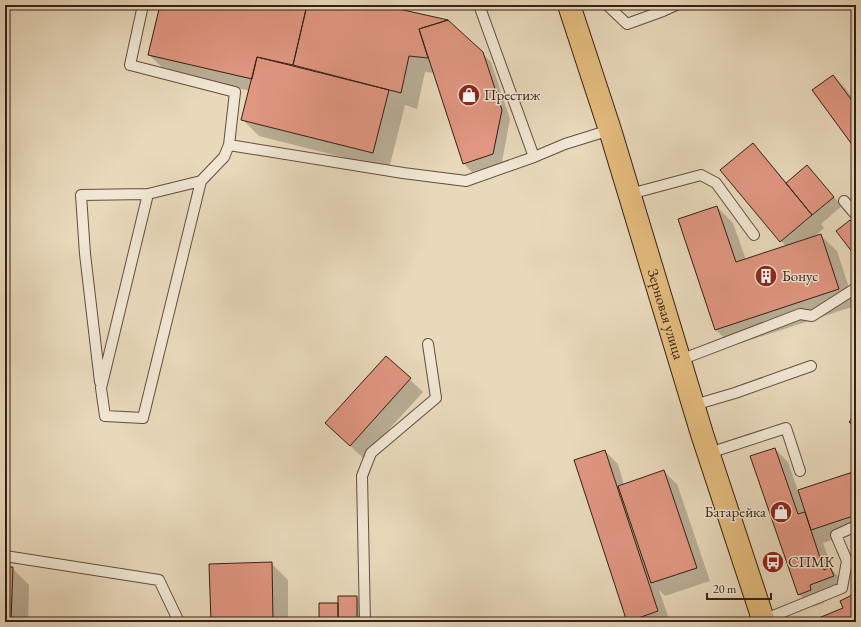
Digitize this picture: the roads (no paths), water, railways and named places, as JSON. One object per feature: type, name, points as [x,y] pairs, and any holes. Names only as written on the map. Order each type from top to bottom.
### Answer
[{"type":"main road","name":"Зерновая улица","points":[[570,5],[630,194],[709,453],[764,621]]},
{"type":"lane","points":[[143,5],[130,65],[235,92],[229,145],[224,157],[201,181],[142,418],[105,416],[85,254],[81,194],[148,194],[201,181]]},
{"type":"lane","points":[[479,5],[534,157]]},
{"type":"lane","points":[[607,5],[626,24],[662,8],[676,5]]},
{"type":"lane","points":[[229,145],[403,173],[466,181],[534,157],[565,144],[610,130]]},
{"type":"lane","points":[[630,194],[701,175],[716,184],[754,235]]},
{"type":"lane","points":[[101,388],[148,194]]},
{"type":"lane","points":[[844,201],[856,215]]},
{"type":"lane","points":[[680,360],[800,314],[812,316],[856,288]]},
{"type":"lane","points":[[365,622],[362,476],[371,453],[436,398],[428,344]]},
{"type":"lane","points":[[694,405],[735,393],[811,366]]},
{"type":"lane","points":[[709,453],[786,428],[800,471]]},
{"type":"lane","points":[[764,621],[842,588],[847,561],[836,535],[856,526]]},
{"type":"lane","points":[[5,556],[159,580],[179,622]]},
{"type":"place","name":"Престиж","points":[[469,95]]},
{"type":"place","name":"Бонус","points":[[766,276]]},
{"type":"place","name":"Батарейка","points":[[781,512]]},
{"type":"place","name":"СПМК","points":[[773,562]]}]
